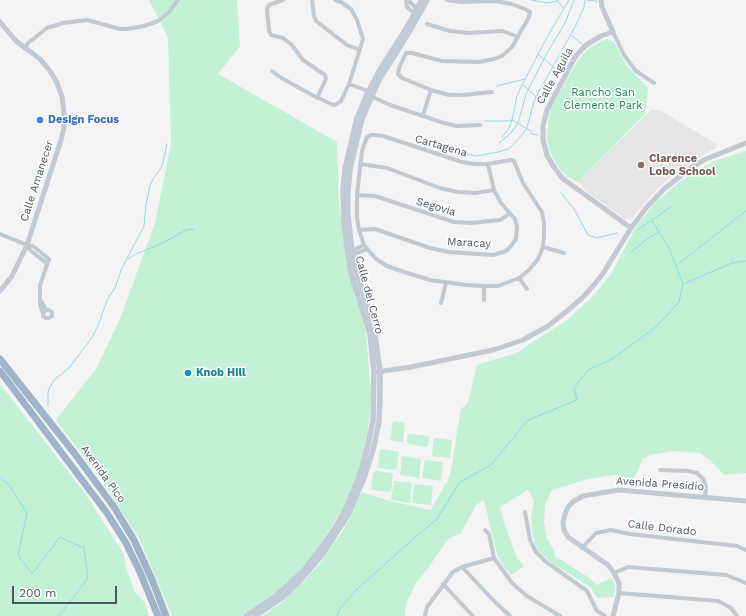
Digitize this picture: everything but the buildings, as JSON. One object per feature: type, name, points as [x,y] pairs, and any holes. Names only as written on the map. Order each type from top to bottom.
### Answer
[{"type":"highway","name":"Avenida Pico","points":[[0,359],[75,454],[114,507],[134,540],[153,582],[166,616]]},
{"type":"highway","name":"Avenida Pico","points":[[0,371],[111,518],[126,543],[158,616]]},
{"type":"main road","name":"Calle del Cerro","points":[[418,13],[422,0]]},
{"type":"main road","name":"Calle del Cerro","points":[[255,616],[283,597],[310,571],[324,554],[349,513],[364,478],[373,450],[379,422],[380,398],[370,334],[351,273],[348,216],[350,169],[362,119],[370,94],[426,0]]},
{"type":"main road","name":"Calle del Cerro","points":[[246,616],[274,597],[304,570],[335,528],[345,511],[359,477],[367,449],[373,421],[377,372]]},
{"type":"street","points":[[25,48],[28,43],[47,28],[63,23],[87,20],[120,29],[144,26],[158,21],[169,12],[178,0]]},
{"type":"street","points":[[283,0],[269,5],[267,9],[268,24],[271,35],[283,38],[291,44],[303,60],[325,75],[326,79],[317,98]]},
{"type":"street","points":[[312,0],[316,21],[347,45],[360,50]]},
{"type":"street","points":[[272,71],[317,98],[333,104],[338,104],[349,84],[363,39],[354,14],[346,5],[335,0]]},
{"type":"street","points":[[407,0],[407,7],[413,12],[418,13]]},
{"type":"street","points":[[447,0],[461,2],[495,1],[512,4],[530,12],[529,18],[512,48],[494,60],[459,62],[442,61],[412,53],[406,53],[399,68],[398,74],[402,78],[431,90],[449,95],[492,92]]},
{"type":"street","points":[[601,0],[602,7],[624,54],[636,70],[654,83]]},
{"type":"street","name":"Calle Amanecer","points":[[0,22],[16,41],[40,59],[50,71],[57,83],[62,97],[64,113],[62,140],[27,245],[12,276],[0,291]]},
{"type":"street","points":[[426,24],[450,31],[503,31],[518,37]]},
{"type":"street","name":"Calle Aguila","points":[[613,32],[601,36],[586,45],[575,57],[544,117],[543,136],[544,146],[556,172],[562,178],[631,228]]},
{"type":"street","points":[[349,84],[390,105],[457,126],[480,125]]},
{"type":"street","points":[[422,115],[431,90]]},
{"type":"street","name":"Cartagena","points":[[360,164],[362,151],[368,137],[374,135],[383,136],[417,149],[462,162],[488,164],[512,160],[516,163],[523,183],[542,212],[544,222],[543,246]]},
{"type":"street","points":[[377,372],[493,350],[523,340],[542,329],[567,312],[594,285],[604,272],[631,228],[656,196],[678,178],[706,159],[746,143]]},
{"type":"street","points":[[494,190],[476,193],[458,192],[440,188],[387,168],[360,164],[357,195],[357,218],[359,230],[365,247],[376,259],[387,266],[415,276],[446,283],[484,286],[498,286],[519,278],[538,258],[543,246],[564,253]]},
{"type":"street","name":"Maracay","points":[[359,230],[375,229],[430,248],[449,252],[493,255],[506,250],[516,239],[517,227],[515,219],[501,203],[494,190],[488,164]]},
{"type":"street","name":"Segovia","points":[[357,195],[374,196],[454,222],[471,223],[500,220],[510,213]]},
{"type":"street","points":[[0,234],[33,246],[49,259],[40,285],[40,296],[45,311]]},
{"type":"street","points":[[350,253],[355,254],[365,247]]},
{"type":"street","points":[[519,278],[527,289]]},
{"type":"street","points":[[441,303],[446,283]]},
{"type":"street","points":[[484,286],[484,300]]},
{"type":"street","points":[[660,470],[688,470],[697,473],[703,478],[706,486],[705,497]]},
{"type":"street","name":"Avenida Presidio","points":[[614,573],[608,565],[568,538],[564,530],[563,522],[568,507],[574,501],[583,496],[619,490],[746,501]]},
{"type":"street","points":[[525,512],[530,540],[536,552],[545,561],[587,591],[597,611],[605,616]]},
{"type":"street","points":[[485,530],[489,534],[494,558],[512,583],[522,593],[560,616]]},
{"type":"street","name":"Calle Dorado","points":[[582,548],[596,533],[611,530],[630,534],[737,546],[746,550]]},
{"type":"street","points":[[425,616],[427,607],[453,572],[462,567],[494,558]]},
{"type":"street","points":[[462,567],[510,616]]},
{"type":"street","points":[[613,616],[619,593],[618,583],[614,573],[628,567],[726,575],[746,583]]},
{"type":"street","points":[[443,584],[473,616]]},
{"type":"street","points":[[619,593],[718,601],[731,608],[737,616]]},
{"type":"shaded area","name":"Clarence Lobo School","points":[[651,110],[659,110],[717,144],[716,147],[680,170],[658,188],[632,218],[625,219],[589,193],[579,183],[581,179]]},
{"type":"green space","points":[[149,0],[237,0],[240,46],[218,74],[337,142],[339,203],[346,261],[366,333],[371,394],[369,423],[358,474],[343,509],[304,566],[269,597],[241,616],[172,616],[139,538],[107,488],[56,420],[96,369],[120,319],[155,223],[171,144],[168,37]]},
{"type":"green space","name":"Rancho San Clemente Park","points":[[607,39],[614,42],[626,65],[648,88],[645,114],[581,179],[579,183],[568,177],[561,170],[556,164],[549,149],[547,138],[549,115],[552,105],[579,59],[587,50]]},
{"type":"green space","points":[[746,151],[746,473],[724,475],[711,461],[700,453],[673,451],[650,455],[643,459],[630,486],[620,485],[619,474],[588,479],[552,490],[545,505],[544,522],[547,538],[555,556],[591,579],[596,585],[612,578],[615,587],[614,597],[597,598],[591,588],[551,562],[538,550],[533,537],[531,519],[534,500],[528,490],[500,507],[503,520],[517,558],[524,566],[511,575],[502,564],[497,554],[484,500],[476,505],[461,533],[449,538],[416,583],[406,604],[405,616],[262,616],[280,604],[322,561],[344,529],[362,492],[390,501],[431,510],[450,476],[461,409],[468,403],[477,365],[516,353],[567,320],[594,295],[611,274],[636,227],[656,202],[681,181],[711,162]]},
{"type":"green space","points":[[0,384],[84,492],[124,554],[126,568],[135,592],[145,603],[149,616],[0,616]]},
{"type":"green space","points":[[393,421],[405,423],[403,442],[390,440]]},
{"type":"green space","points":[[408,435],[428,436],[428,445],[426,447],[409,444],[407,442]]},
{"type":"green space","points":[[434,438],[452,440],[450,458],[432,456]]},
{"type":"green space","points":[[381,449],[399,452],[397,468],[395,470],[379,468],[378,465]]},
{"type":"green space","points":[[402,456],[421,459],[419,478],[400,475]]},
{"type":"green space","points":[[425,460],[443,462],[441,481],[422,478]]},
{"type":"green space","points":[[375,471],[392,473],[391,491],[371,489],[373,473]]},
{"type":"green space","points":[[394,481],[412,483],[410,503],[391,500]]},
{"type":"green space","points":[[414,484],[433,486],[431,505],[412,503]]},
{"type":"waterway","points":[[531,0],[547,3],[558,1]]},
{"type":"waterway","points":[[557,0],[564,9]]},
{"type":"waterway","points":[[502,137],[508,130],[512,120],[517,96],[521,87],[546,39],[569,0]]},
{"type":"waterway","points":[[499,143],[511,133],[518,123],[526,94],[547,53],[565,23],[574,0]]},
{"type":"waterway","points":[[459,152],[476,156],[498,152],[509,149],[522,135],[527,128],[536,97],[576,25],[584,7],[585,0]]},
{"type":"waterway","points":[[587,0],[596,1],[597,3]]},
{"type":"waterway","points":[[571,35],[582,44]]},
{"type":"waterway","points":[[539,55],[561,73]]},
{"type":"waterway","points":[[497,86],[525,79]]},
{"type":"waterway","points":[[523,85],[544,104]]},
{"type":"waterway","points":[[485,121],[512,120],[531,131],[532,134],[538,135]]},
{"type":"waterway","points":[[48,406],[48,392],[50,387],[55,379],[69,368],[91,339],[98,326],[108,298],[115,288],[122,268],[144,226],[146,204],[150,186],[161,168],[167,144]]},
{"type":"waterway","points":[[561,193],[574,209],[588,235],[597,238],[617,233]]},
{"type":"waterway","points":[[638,230],[672,206]]},
{"type":"waterway","points":[[677,265],[746,211]]},
{"type":"waterway","points":[[337,616],[339,610],[356,590],[436,520],[460,482],[491,465],[528,420],[577,400],[574,388],[588,370],[612,359],[656,327],[679,302],[683,284],[668,246],[652,221]]},
{"type":"waterway","points":[[128,259],[136,254],[165,242],[184,231],[190,229],[194,230]]},
{"type":"waterway","points":[[631,252],[651,236],[660,232]]},
{"type":"waterway","points":[[683,284],[732,263],[746,261]]},
{"type":"waterway","points":[[0,477],[9,485],[27,513],[18,555],[32,574],[60,537],[84,548],[88,578],[59,616]]},
{"type":"place","name":"Design Focus","points":[[40,120]]},
{"type":"place","name":"Clarence Lobo School","points":[[641,165]]},
{"type":"place","name":"Knob Hill","points":[[188,373]]}]
